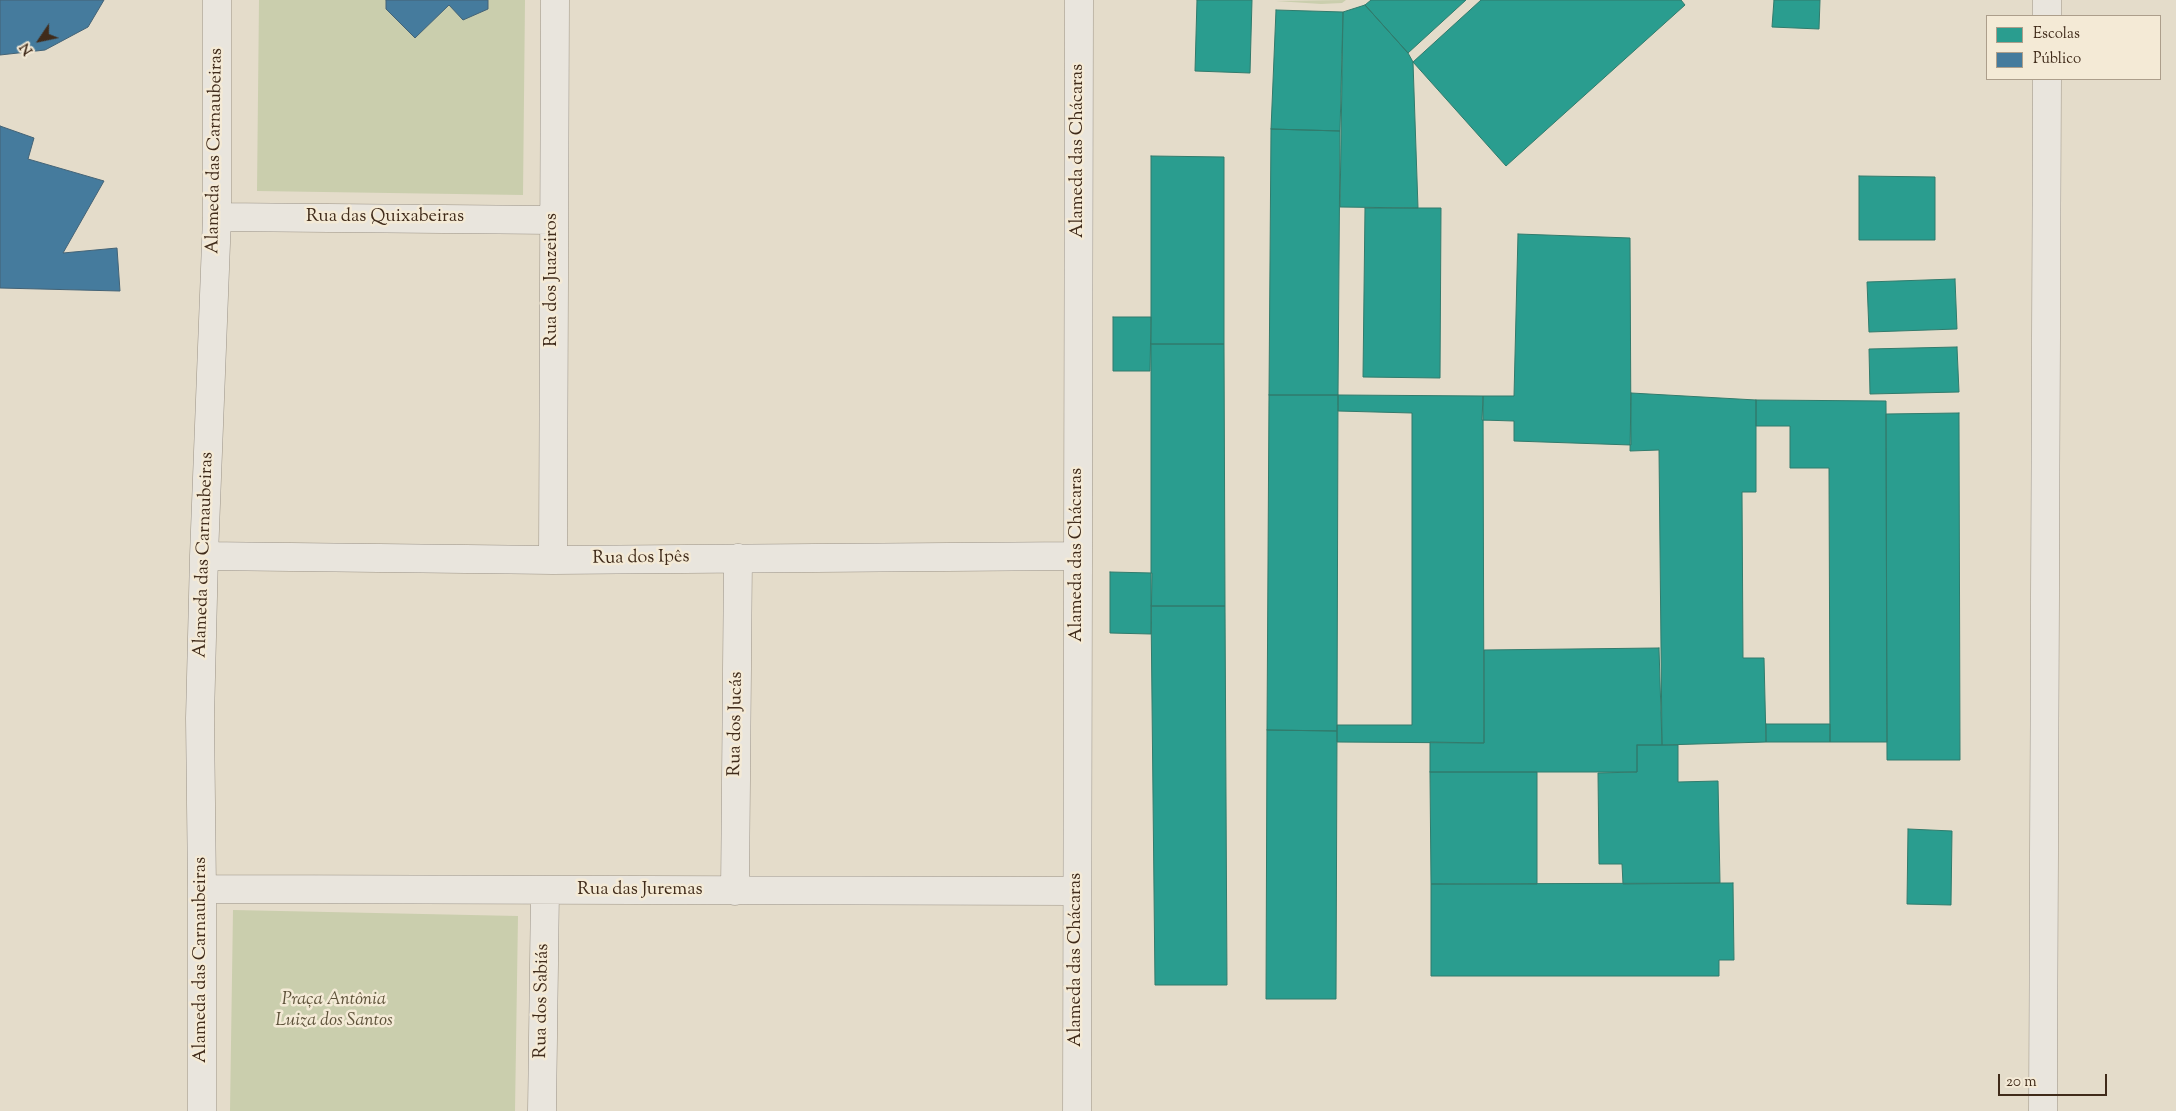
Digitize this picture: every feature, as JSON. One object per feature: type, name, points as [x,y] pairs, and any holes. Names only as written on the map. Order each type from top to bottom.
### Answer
[{"type":"street","name":"Alameda das Carnaubeiras","points":[[202,1111],[200,718],[217,217],[218,0]]},
{"type":"street","name":"Rua dos Juazeiros","points":[[553,560],[555,0]]},
{"type":"street","name":"Alameda das Chácaras","points":[[1077,1111],[1079,0]]},
{"type":"street","points":[[2047,0],[2047,15]]},
{"type":"street","points":[[2043,1111],[2047,80]]},
{"type":"street","name":"Rua das Quixabeiras","points":[[217,217],[554,220]]},
{"type":"street","name":"Rua dos Ipês","points":[[204,556],[553,560],[1078,556]]},
{"type":"street","name":"Rua dos Jucás","points":[[735,890],[738,558]]},
{"type":"street","name":"Rua das Juremas","points":[[202,889],[1077,891]]},
{"type":"street","name":"Rua dos Sabiás","points":[[542,1111],[545,891]]},
{"type":"green space","points":[[259,0],[525,0],[523,195],[257,191]]},
{"type":"green space","points":[[1346,0],[1342,3],[1321,4],[1276,1]]},
{"type":"green space","name":"Praça Antônia Luiza dos Santos","points":[[233,910],[518,916],[515,1111],[230,1111]]},
{"type":"building: Escolas","points":[[1197,0],[1252,0],[1250,73],[1195,71]]},
{"type":"building: Escolas","points":[[1371,0],[1466,0],[1408,53],[1365,5]]},
{"type":"building: Escolas","points":[[1481,0],[1681,0],[1685,5],[1506,166],[1413,62]]},
{"type":"building: Escolas","points":[[1774,0],[1820,0],[1819,29],[1772,27]]},
{"type":"building: Escolas","points":[[1365,5],[1408,53],[1413,62],[1418,208],[1340,207],[1343,12]]},
{"type":"building: Escolas","points":[[1276,10],[1343,12],[1340,131],[1271,129]]},
{"type":"building: Escolas","points":[[1271,129],[1340,131],[1338,395],[1269,395]]},
{"type":"building: Escolas","points":[[1151,156],[1224,157],[1224,344],[1151,344]]},
{"type":"building: Escolas","points":[[1859,176],[1935,177],[1935,240],[1859,240]]},
{"type":"building: Escolas","points":[[1365,208],[1441,208],[1440,378],[1363,377]]},
{"type":"building: Escolas","points":[[1518,234],[1630,238],[1631,445],[1514,441],[1514,421],[1482,420],[1483,396],[1514,396]]},
{"type":"building: Escolas","points":[[1955,279],[1957,329],[1869,332],[1867,282]]},
{"type":"building: Escolas","points":[[1113,317],[1151,317],[1150,371],[1113,371]]},
{"type":"building: Escolas","points":[[1151,344],[1224,344],[1225,606],[1151,606]]},
{"type":"building: Escolas","points":[[1957,347],[1959,392],[1870,394],[1869,349]]},
{"type":"building: Escolas","points":[[1631,393],[1756,400],[1756,492],[1742,492],[1743,658],[1764,658],[1766,742],[1662,745],[1659,450],[1630,451]]},
{"type":"building: Escolas","points":[[1269,395],[1338,395],[1337,731],[1267,730]]},
{"type":"building: Escolas","points":[[1338,395],[1483,396],[1484,743],[1337,742],[1337,725],[1412,725],[1412,413],[1338,411]]},
{"type":"building: Escolas","points":[[1756,400],[1886,401],[1887,742],[1830,742],[1829,468],[1790,468],[1790,426],[1756,426]]},
{"type":"building: Escolas","points":[[1959,413],[1960,760],[1887,760],[1886,414]]},
{"type":"building: Escolas","points":[[1110,572],[1152,573],[1151,634],[1110,633]]},
{"type":"building: Escolas","points":[[1151,606],[1225,606],[1227,985],[1155,985]]},
{"type":"building: Escolas","points":[[1659,648],[1662,745],[1637,745],[1637,772],[1430,772],[1430,742],[1484,743],[1484,650]]},
{"type":"building: Escolas","points":[[1766,724],[1830,724],[1830,742],[1766,742]]},
{"type":"building: Escolas","points":[[1267,730],[1337,731],[1336,999],[1266,999]]},
{"type":"building: Escolas","points":[[1637,745],[1678,745],[1678,782],[1718,781],[1720,883],[1623,884],[1622,864],[1599,864],[1598,773],[1637,772]]},
{"type":"building: Escolas","points":[[1430,772],[1537,772],[1537,884],[1431,884]]},
{"type":"building: Escolas","points":[[1908,829],[1952,831],[1951,905],[1907,904]]},
{"type":"building: Escolas","points":[[1733,883],[1734,960],[1719,960],[1719,976],[1431,976],[1431,884]]},
{"type":"building: Público","points":[[0,0],[104,0],[88,27],[45,50],[0,55]]},
{"type":"building: Público","points":[[386,0],[488,0],[488,9],[463,20],[449,5],[415,38],[386,9]]},
{"type":"building: Público","points":[[0,126],[34,138],[28,159],[104,181],[63,253],[117,248],[120,291],[0,288]]}]
